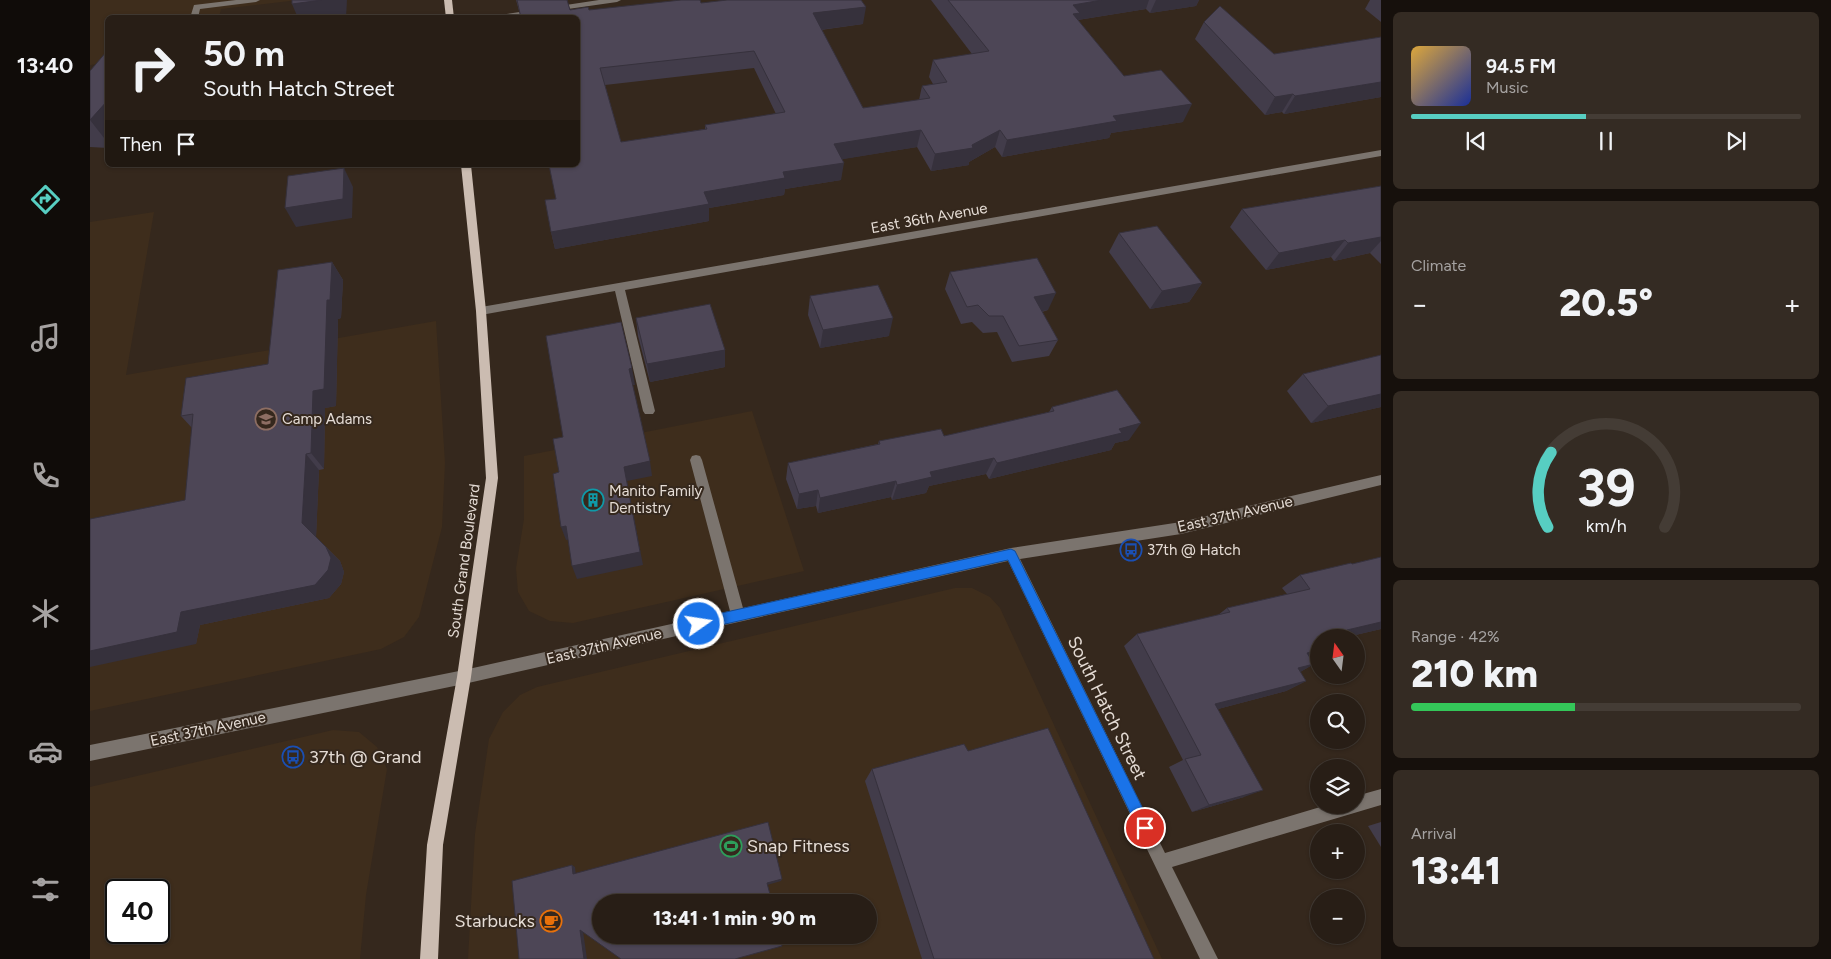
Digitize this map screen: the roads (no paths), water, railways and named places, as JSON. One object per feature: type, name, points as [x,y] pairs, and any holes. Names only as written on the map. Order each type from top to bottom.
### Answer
[{"type":"main road","points":[[448,0],[450,15]]},
{"type":"main road","name":"South Grand Boulevard","points":[[429,959],[434,845],[464,677],[492,478],[482,311],[466,167]]},
{"type":"street","points":[[195,15],[197,7],[256,0]]},
{"type":"street","points":[[506,15],[617,0]]},
{"type":"street","name":"East 36th Avenue","points":[[482,311],[1381,153]]},
{"type":"street","points":[[619,287],[649,411]]},
{"type":"street","points":[[696,460],[738,616]]},
{"type":"street","name":"East 37th Avenue","points":[[90,753],[464,677],[1011,554],[1181,528],[1381,480]]},
{"type":"street","name":"South Hatch Street","points":[[1011,554],[1209,959]]},
{"type":"street","points":[[1365,802],[1381,797]]},
{"type":"street","points":[[1161,862],[1324,814]]},
{"type":"place","name":"Camp Adams","points":[[266,419]]},
{"type":"place","name":"Manito Family Dentistry","points":[[593,500]]},
{"type":"place","name":"37th @ Hatch","points":[[1131,550]]},
{"type":"place","name":"37th @ Grand","points":[[293,757]]},
{"type":"place","name":"Snap Fitness","points":[[731,846]]},
{"type":"place","name":"Starbucks","points":[[551,921]]}]
